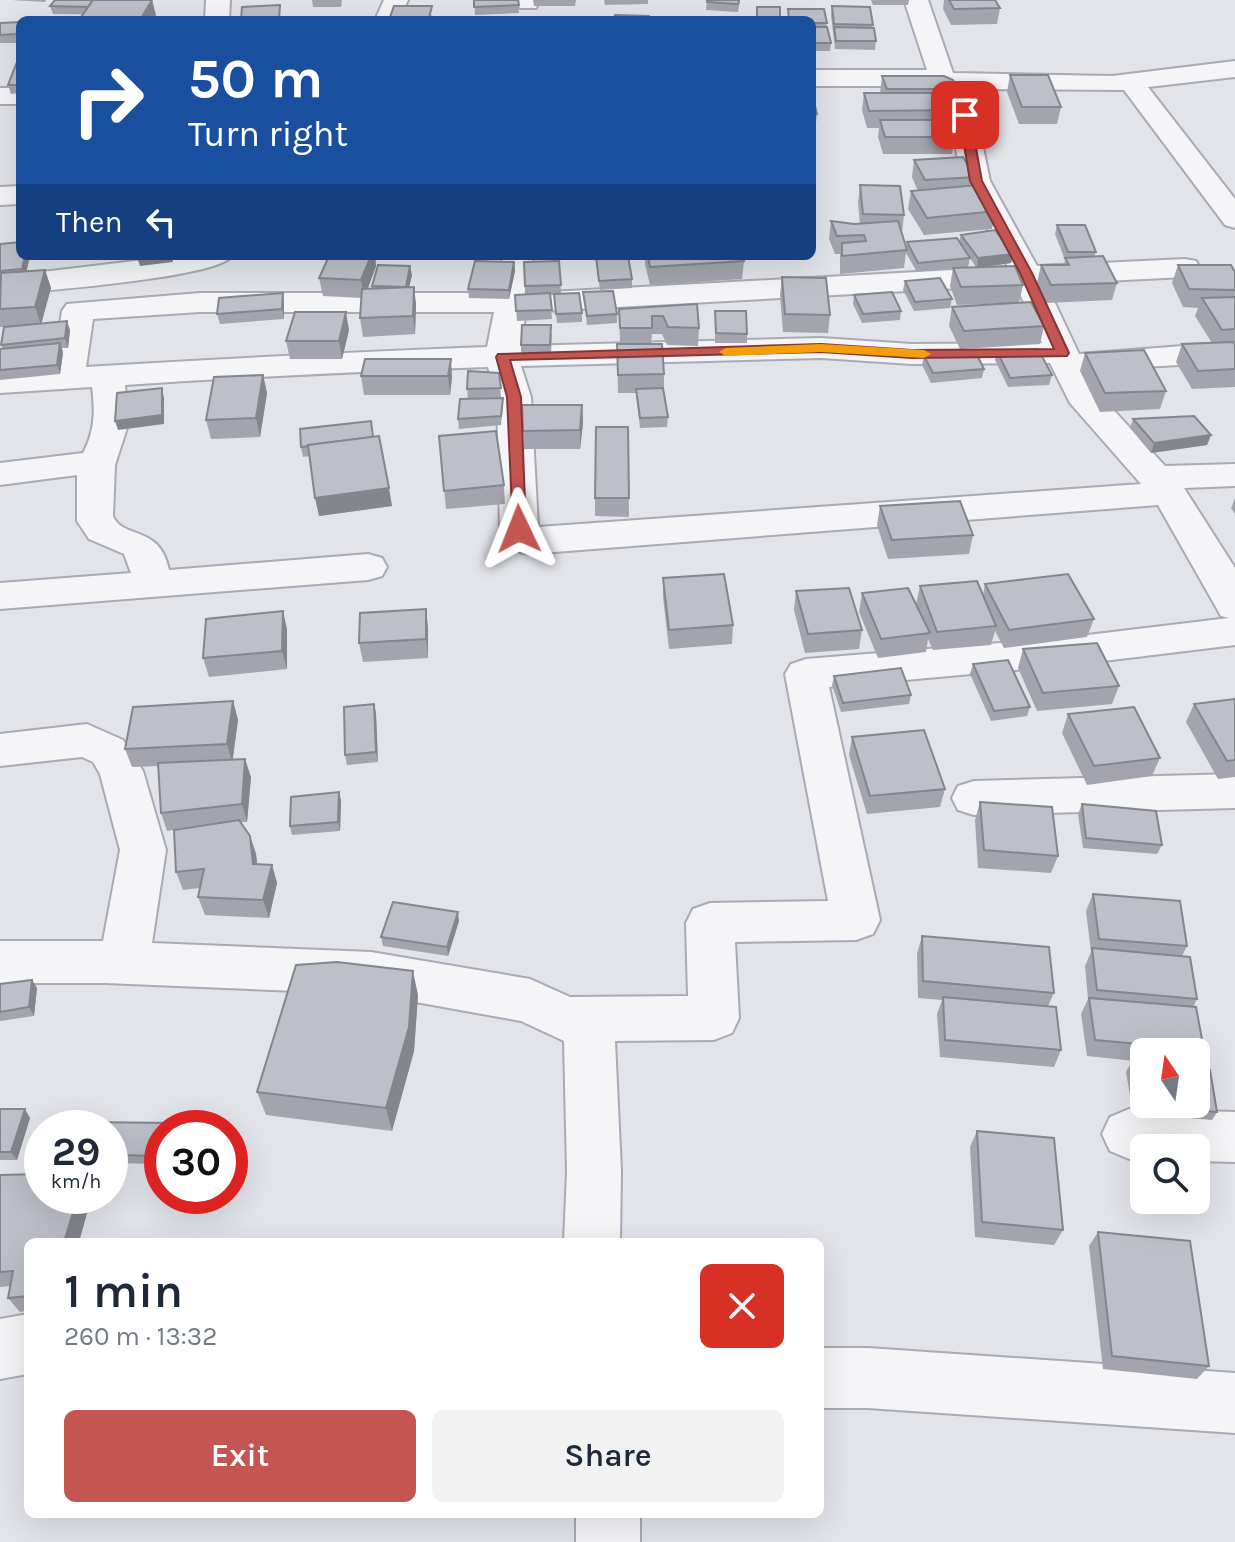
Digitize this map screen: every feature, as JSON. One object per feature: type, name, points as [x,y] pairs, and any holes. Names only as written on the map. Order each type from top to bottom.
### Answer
[{"type":"street","points":[[927,1],[942,79],[960,100],[976,181],[1026,273],[1082,396],[1162,485],[1229,583]]},
{"type":"street","points":[[816,78],[942,79],[1019,84],[1131,82],[1235,69]]},
{"type":"street","points":[[1131,82],[1235,219]]},
{"type":"street","points":[[0,286],[45,268],[196,263],[205,260]]},
{"type":"street","points":[[517,260],[519,284],[512,303],[502,357],[514,397],[519,529],[529,542],[1127,498],[1162,485],[1235,475]]},
{"type":"street","points":[[68,380],[78,311],[218,302],[512,303],[622,299],[681,292],[768,290],[1026,273],[1185,268]]},
{"type":"street","points":[[0,383],[299,364],[821,348],[1064,358],[1235,352]]},
{"type":"street","points":[[107,376],[110,435],[97,462],[95,519],[100,529],[140,546],[151,565],[151,584]]},
{"type":"street","points":[[0,474],[97,462]]},
{"type":"street","points":[[0,596],[368,567]]},
{"type":"street","points":[[0,962],[124,963],[371,973],[530,1001],[565,1019],[714,1018],[710,923],[856,920],[806,674],[1071,651],[1235,631]]},
{"type":"street","points":[[0,750],[87,740],[108,751],[121,771],[143,850],[124,963]]},
{"type":"street","points":[[974,798],[1235,791]]},
{"type":"street","points":[[589,1018],[594,1171],[592,1238]]},
{"type":"street","points":[[1129,1134],[1235,1137]]},
{"type":"street","points":[[0,1349],[24,1345]]},
{"type":"street","points":[[824,1378],[868,1378],[1235,1403]]},
{"type":"street","points":[[608,1518],[608,1542]]},
{"type":"building","points":[[55,0],[93,0],[88,7],[50,6]]},
{"type":"building","points":[[93,0],[152,0],[142,16],[82,16]]},
{"type":"building","points":[[474,0],[518,0],[519,5],[474,7]]},
{"type":"building","points":[[707,0],[739,0],[738,4]]},
{"type":"building","points":[[949,0],[995,0],[1000,8],[954,9]]},
{"type":"building","points":[[280,5],[279,16],[241,16],[242,7]]},
{"type":"building","points":[[394,6],[432,6],[430,16],[390,16]]},
{"type":"building","points":[[832,6],[870,7],[873,25],[834,24]]},
{"type":"building","points":[[757,7],[780,7],[780,16],[757,16]]},
{"type":"building","points":[[788,9],[824,9],[827,23],[816,23],[816,16],[789,16]]},
{"type":"building","points":[[16,22],[16,34],[0,35],[0,23]]},
{"type":"building","points":[[816,27],[827,27],[831,43],[816,43]]},
{"type":"building","points":[[834,27],[874,28],[876,41],[836,41]]},
{"type":"building","points":[[16,65],[16,85],[8,85]]},
{"type":"building","points":[[1010,75],[1048,75],[1061,107],[1022,107]]},
{"type":"building","points":[[882,76],[944,76],[953,80],[957,89],[887,89]]},
{"type":"building","points":[[864,93],[955,93],[962,110],[869,111]]},
{"type":"building","points":[[880,120],[950,120],[955,137],[885,137]]},
{"type":"building","points":[[963,157],[975,177],[925,180],[914,160]]},
{"type":"building","points":[[860,185],[900,186],[904,215],[863,214]]},
{"type":"building","points":[[978,185],[996,211],[927,218],[911,191]]},
{"type":"building","points":[[831,221],[854,224],[898,221],[907,250],[842,256],[842,243],[866,241],[864,235],[837,236]]},
{"type":"building","points":[[1057,225],[1085,225],[1096,252],[1068,252]]},
{"type":"building","points":[[995,230],[1013,254],[978,258],[961,235]]},
{"type":"building","points":[[957,238],[970,258],[918,263],[907,242]]},
{"type":"building","points":[[16,242],[16,260],[24,260],[22,269],[0,271],[0,244]]},
{"type":"building","points":[[1103,256],[1117,283],[1051,285],[1041,265],[1069,265],[1065,258]]},
{"type":"building","points":[[327,260],[369,260],[361,280],[319,278]]},
{"type":"building","points":[[596,260],[629,260],[632,279],[599,281]]},
{"type":"building","points":[[649,260],[744,261],[650,267]]},
{"type":"building","points":[[475,261],[514,262],[509,290],[468,289]]},
{"type":"building","points":[[559,261],[561,285],[525,286],[524,262]]},
{"type":"building","points":[[378,265],[410,266],[406,287],[372,286]]},
{"type":"building","points":[[1178,265],[1231,265],[1235,272],[1235,290],[1189,289]]},
{"type":"building","points":[[1015,266],[1023,285],[961,287],[953,268]]},
{"type":"building","points":[[45,270],[35,307],[0,309],[1,273]]},
{"type":"building","points":[[782,277],[826,278],[830,315],[785,314]]},
{"type":"building","points":[[940,278],[952,299],[915,302],[905,281]]},
{"type":"building","points":[[414,287],[413,316],[360,318],[362,289]]},
{"type":"building","points":[[613,291],[617,314],[587,316],[583,292]]},
{"type":"building","points":[[892,292],[901,311],[863,314],[854,295]]},
{"type":"building","points":[[283,293],[282,309],[217,314],[219,298]]},
{"type":"building","points":[[550,293],[552,310],[516,311],[515,295]]},
{"type":"building","points":[[579,293],[582,313],[556,314],[554,294]]},
{"type":"building","points":[[1235,297],[1235,329],[1222,330],[1202,298]]},
{"type":"building","points":[[1031,302],[1044,326],[964,331],[952,307]]},
{"type":"building","points":[[697,304],[699,328],[668,327],[663,316],[652,316],[652,328],[620,328],[619,309]]},
{"type":"building","points":[[715,311],[746,311],[747,334],[716,333]]},
{"type":"building","points":[[295,312],[346,312],[339,341],[286,341]]},
{"type":"building","points":[[67,321],[65,338],[1,345],[4,327]]},
{"type":"building","points":[[522,325],[551,325],[550,345],[521,345]]},
{"type":"building","points":[[1233,342],[1235,369],[1198,371],[1182,344]]},
{"type":"building","points":[[60,343],[57,365],[0,370],[0,349]]},
{"type":"building","points":[[617,344],[662,344],[664,374],[618,375]]},
{"type":"building","points":[[1038,349],[1052,375],[1010,378],[997,351]]},
{"type":"building","points":[[1144,350],[1166,391],[1105,393],[1085,353]]},
{"type":"building","points":[[975,351],[984,369],[933,373],[924,356]]},
{"type":"building","points":[[365,359],[451,359],[448,376],[361,376]]},
{"type":"building","points":[[468,371],[499,373],[501,388],[467,389]]},
{"type":"building","points":[[263,375],[256,418],[206,420],[214,377]]},
{"type":"building","points":[[162,388],[162,415],[115,421],[117,393]]},
{"type":"building","points":[[663,388],[668,417],[640,418],[636,389]]},
{"type":"building","points":[[503,398],[501,416],[458,419],[460,399]]},
{"type":"building","points":[[522,405],[582,405],[580,430],[523,431]]},
{"type":"building","points":[[1194,416],[1211,435],[1154,443],[1133,419]]},
{"type":"building","points":[[371,421],[373,437],[301,447],[300,429]]},
{"type":"building","points":[[596,427],[628,427],[629,498],[595,498]]},
{"type":"building","points":[[496,431],[504,485],[444,491],[439,436]]},
{"type":"building","points":[[379,436],[389,488],[315,498],[308,445]]},
{"type":"building","points":[[960,501],[973,535],[892,540],[880,506]]},
{"type":"building","points":[[724,574],[733,625],[669,630],[663,578]]},
{"type":"building","points":[[1068,574],[1094,619],[1009,630],[985,584]]},
{"type":"building","points":[[977,581],[996,626],[937,632],[920,586]]},
{"type":"building","points":[[849,588],[862,630],[808,634],[796,591]]},
{"type":"building","points":[[908,588],[930,633],[881,639],[862,593]]},
{"type":"building","points":[[426,609],[426,639],[359,643],[360,613]]},
{"type":"building","points":[[283,611],[282,651],[203,658],[206,619]]},
{"type":"building","points":[[1097,643],[1119,686],[1043,693],[1023,649]]},
{"type":"building","points":[[1008,660],[1030,707],[994,711],[973,664]]},
{"type":"building","points":[[901,668],[911,695],[843,703],[834,676]]},
{"type":"building","points":[[1235,699],[1235,760],[1227,761],[1194,704]]},
{"type":"building","points":[[233,701],[227,744],[125,749],[133,707]]},
{"type":"building","points":[[374,704],[376,752],[345,755],[344,707]]},
{"type":"building","points":[[1134,707],[1160,758],[1094,766],[1068,714]]},
{"type":"building","points":[[924,730],[945,789],[870,796],[852,737]]},
{"type":"building","points":[[245,759],[242,804],[161,813],[158,763]]},
{"type":"building","points":[[339,792],[338,822],[290,826],[291,797]]},
{"type":"building","points":[[980,802],[1052,807],[1058,856],[984,850]]},
{"type":"building","points":[[1082,804],[1156,811],[1162,845],[1086,838]]},
{"type":"building","points":[[239,820],[250,836],[253,864],[272,865],[263,900],[198,897],[204,869],[176,872],[174,830]]},
{"type":"building","points":[[1093,894],[1180,901],[1187,946],[1099,939]]},
{"type":"building","points":[[393,902],[458,912],[447,947],[381,937]]},
{"type":"building","points":[[922,936],[1049,947],[1054,993],[923,981]]},
{"type":"building","points":[[1092,948],[1190,957],[1197,999],[1097,990]]},
{"type":"building","points":[[337,962],[413,971],[409,1027],[386,1108],[257,1092],[296,965]]},
{"type":"building","points":[[32,980],[29,1007],[0,1012],[0,984]]},
{"type":"building","points":[[943,997],[1056,1007],[1061,1050],[945,1040]]},
{"type":"building","points":[[1089,998],[1196,1007],[1202,1038],[1130,1038],[1130,1043],[1095,1040]]},
{"type":"building","points":[[1210,1070],[1217,1112],[1210,1111]]},
{"type":"building","points":[[0,1109],[25,1109],[11,1152],[0,1152]]},
{"type":"building","points":[[128,1122],[144,1123],[144,1156],[128,1155]]},
{"type":"building","points":[[977,1131],[1054,1138],[1063,1230],[982,1222]]},
{"type":"building","points":[[24,1174],[24,1214],[73,1214],[65,1238],[24,1238],[24,1296],[8,1298],[13,1271],[0,1272],[0,1175]]},
{"type":"building","points":[[1098,1232],[1190,1241],[1209,1366],[1112,1356]]},
{"type":"slow traffic","points":[[726,352],[821,348],[924,354]]},
{"type":"route","points":[[519,529],[514,397],[502,357],[821,348],[912,354],[1062,353],[1026,273],[976,181],[965,115]]}]
